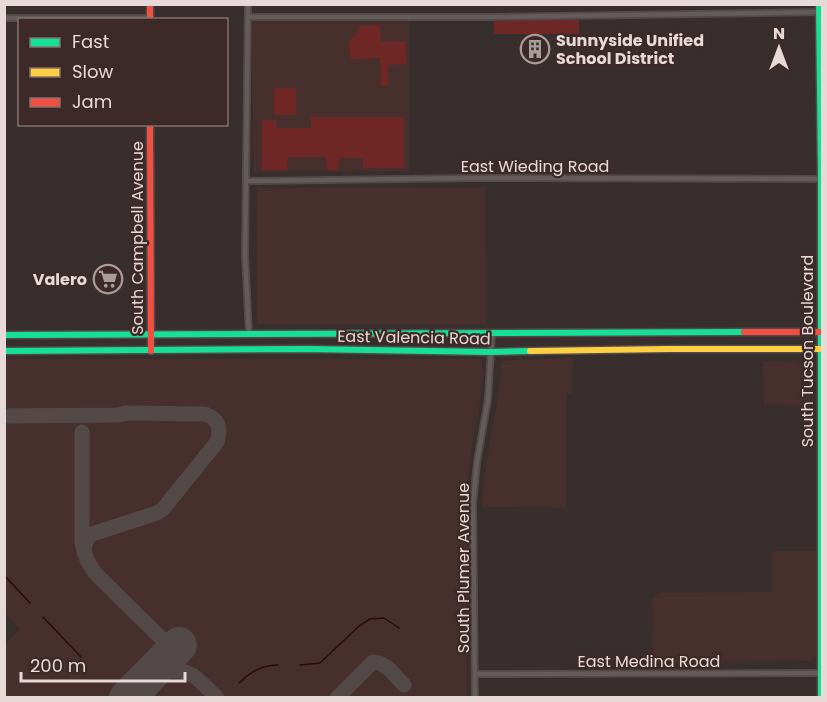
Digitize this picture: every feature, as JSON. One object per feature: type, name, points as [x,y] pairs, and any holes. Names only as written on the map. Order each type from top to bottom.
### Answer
[{"type":"main road","name":"South Tucson Boulevard","points":[[819,4],[821,12],[822,179],[821,698]]},
{"type":"main road","name":"South Campbell Avenue","points":[[150,126],[151,351]]},
{"type":"main road","points":[[669,332],[669,349]]},
{"type":"main road","name":"East Valencia Road","points":[[4,335],[821,332]]},
{"type":"main road","name":"East Valencia Road","points":[[4,351],[307,349],[491,352],[821,349]]},
{"type":"street","points":[[248,4],[245,255],[249,334]]},
{"type":"street","points":[[248,17],[493,17],[821,12]]},
{"type":"street","name":"East Wieding Road","points":[[246,181],[473,178],[822,179]]},
{"type":"street","name":"South Plumer Avenue","points":[[475,698],[473,503],[477,462],[488,399],[492,332]]},
{"type":"street","name":"East Medina Road","points":[[476,674],[822,673]]},
{"type":"shaded area","points":[[251,20],[409,21],[409,171],[254,172]]},
{"type":"shaded area","points":[[494,20],[579,20],[579,34],[494,34]]},
{"type":"shaded area","points":[[380,25],[381,42],[406,41],[407,64],[388,65],[388,86],[381,86],[380,58],[350,59],[349,42],[359,31],[359,26]]},
{"type":"shaded area","points":[[274,88],[296,88],[296,115],[274,115]]},
{"type":"shaded area","points":[[311,117],[404,117],[404,168],[363,168],[363,158],[339,158],[338,170],[327,170],[326,157],[288,157],[287,170],[262,170],[262,120],[276,120],[277,128],[311,128]]},
{"type":"shaded area","points":[[485,187],[486,324],[257,324],[257,188]]},
{"type":"shaded area","points":[[573,357],[572,393],[566,393],[566,508],[482,507],[484,476],[499,392],[501,361]]},
{"type":"shaded area","points":[[5,359],[482,359],[480,403],[466,487],[467,697],[5,697],[5,644],[20,629],[5,613]]},
{"type":"shaded area","points":[[763,361],[797,362],[810,371],[810,406],[764,405]]},
{"type":"shaded area","points":[[775,551],[816,551],[816,656],[811,661],[659,663],[653,655],[652,599],[659,593],[772,592],[772,554]]},
{"type":"waterway","points":[[4,575],[30,603]]},
{"type":"waterway","points":[[43,617],[81,657]]},
{"type":"waterway","points":[[300,665],[320,663],[359,626],[370,619],[384,618],[399,628]]},
{"type":"waterway","points":[[239,683],[257,670],[266,666],[278,665]]},
{"type":"taxiway","points":[[4,416],[205,414],[218,425],[217,442],[163,509],[92,534],[86,542],[84,552]]},
{"type":"taxiway","points":[[82,432],[82,543],[87,560],[95,573],[174,651]]},
{"type":"taxiway","points":[[337,698],[373,662],[387,667],[404,685]]},
{"type":"taxiway","points":[[152,673],[182,671],[195,677],[217,698]]},
{"type":"runway","points":[[127,698],[179,645]]},
{"type":"traffic: fast","points":[[819,4],[821,698]]},
{"type":"traffic: fast","points":[[4,335],[744,332]]},
{"type":"traffic: fast","points":[[4,351],[307,349],[530,351]]},
{"type":"traffic: slow","points":[[530,351],[822,349]]},
{"type":"traffic: jam","points":[[150,4],[150,18]]},
{"type":"traffic: jam","points":[[150,126],[151,351]]},
{"type":"traffic: jam","points":[[744,332],[822,332]]},
{"type":"place","name":"Sunnyside Unified School District","points":[[535,49]]},
{"type":"place","name":"Valero","points":[[108,279]]}]
